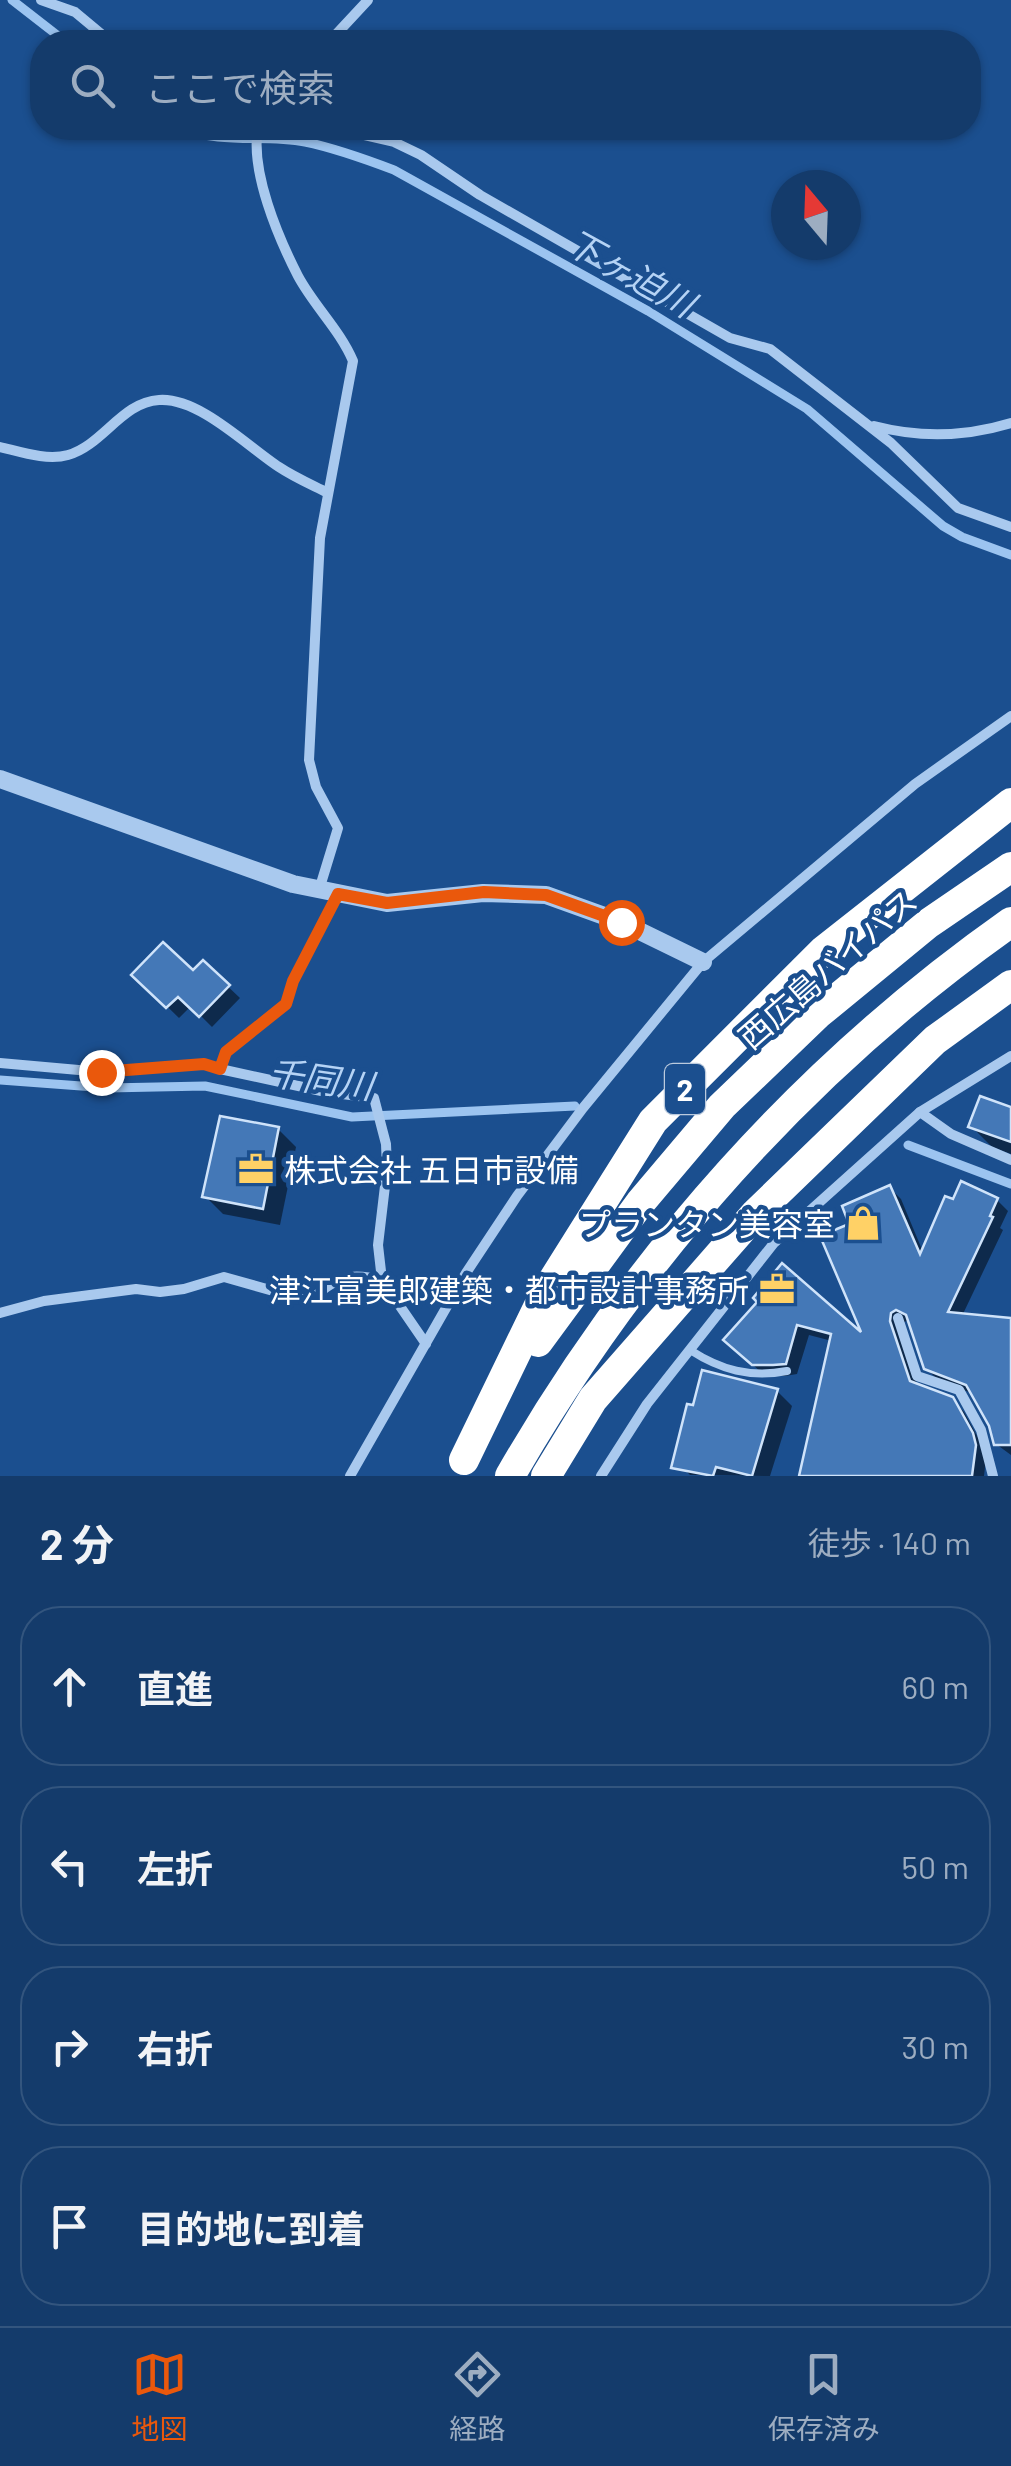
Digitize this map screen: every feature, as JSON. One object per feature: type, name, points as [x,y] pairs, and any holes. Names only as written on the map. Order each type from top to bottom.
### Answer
[{"type":"highway","name":"2","points":[[459,1468],[544,1293],[653,1121],[823,951],[1011,803]]},
{"type":"highway","name":"西広島バイパス","points":[[459,1468],[552,1319],[640,1203],[722,1106],[818,1014],[930,924],[1011,867]]},
{"type":"highway","points":[[510,1476],[607,1323],[679,1229],[754,1143],[849,1050],[955,962],[1011,922]]},
{"type":"highway","points":[[546,1476],[593,1399],[756,1214],[935,1040],[1011,985]]},
{"type":"street","points":[[41,0],[74,12],[96,30]]},
{"type":"street","points":[[339,30],[368,0]]},
{"type":"street","points":[[220,1069],[226,1052],[286,1004],[328,892],[338,828],[311,776],[308,746],[320,538],[354,361],[298,276],[254,156],[256,140]]},
{"type":"street","points":[[385,140],[421,155],[480,195],[730,338],[770,349],[892,443],[958,508],[1011,527]]},
{"type":"street","points":[[0,448],[54,457],[69,455],[89,445],[127,413],[161,400],[178,403],[216,421],[276,466],[326,492]]},
{"type":"street","points":[[867,424],[900,432],[943,435],[1011,424]]},
{"type":"street","points":[[350,1476],[466,1273],[517,1196],[583,1108],[703,962],[915,784],[1011,716]]},
{"type":"street","points":[[0,779],[292,884],[387,903],[484,892],[546,895],[621,922],[703,962]]},
{"type":"street","points":[[619,1476],[602,1474],[648,1404],[774,1244],[920,1112],[1011,1056]]},
{"type":"street","points":[[0,1063],[101,1072],[204,1064],[326,1092],[374,1098],[387,1169],[378,1245],[382,1280],[426,1344]]},
{"type":"street","points":[[920,1112],[951,1134],[1011,1160]]},
{"type":"street","points":[[0,1313],[62,1298],[136,1289],[160,1292],[224,1276],[310,1301],[338,1279],[353,1274],[382,1280]]},
{"type":"street","points":[[898,1318],[917,1376],[959,1390],[981,1430],[993,1476]]},
{"type":"lane","points":[[690,1350],[708,1362],[744,1374],[786,1370]]},
{"type":"building","points":[[163,942],[193,970],[203,960],[230,985],[199,1017],[178,997],[166,1008],[131,975]]},
{"type":"building","points":[[980,1096],[1011,1107],[1011,1142],[968,1127]]},
{"type":"building","points":[[220,1116],[279,1127],[263,1209],[202,1197]]},
{"type":"building","points":[[961,1181],[998,1198],[990,1216],[993,1217],[948,1312],[1011,1318],[1011,1445],[994,1445],[989,1426],[966,1385],[924,1369],[906,1315],[896,1310],[890,1321],[910,1381],[953,1397],[973,1433],[976,1445],[972,1476],[799,1476],[831,1334],[797,1325],[786,1364],[773,1365],[752,1365],[723,1340],[757,1302],[753,1298],[782,1263],[861,1332],[820,1236],[849,1224],[842,1206],[890,1185],[920,1254],[945,1196],[953,1199]]},
{"type":"building","points":[[702,1370],[778,1389],[752,1476],[716,1467],[713,1476],[671,1468],[687,1404],[693,1405]]},
{"type":"waterway","name":"下ヶ迫川","points":[[12,0],[51,30]]},
{"type":"waterway","name":"下ヶ迫川","points":[[284,140],[339,151],[394,170],[648,311],[807,409],[943,526],[1011,555]]},
{"type":"waterway","name":"千同川","points":[[0,1080],[108,1088],[205,1086],[352,1117],[575,1106]]},
{"type":"waterway","name":"千同川","points":[[908,1145],[1011,1184]]},
{"type":"place","name":"株式会社 五日市設備","points":[[256,1169]]},
{"type":"place","name":"プランタン美容室","points":[[863,1223]]},
{"type":"place","name":"津江富美郎建築・都市設計事務所","points":[[777,1289]]},
{"type":"route","points":[[101,1072],[204,1064],[220,1069],[226,1052],[286,1004],[293,981],[338,894],[387,903],[484,892],[546,895],[621,922]]}]
